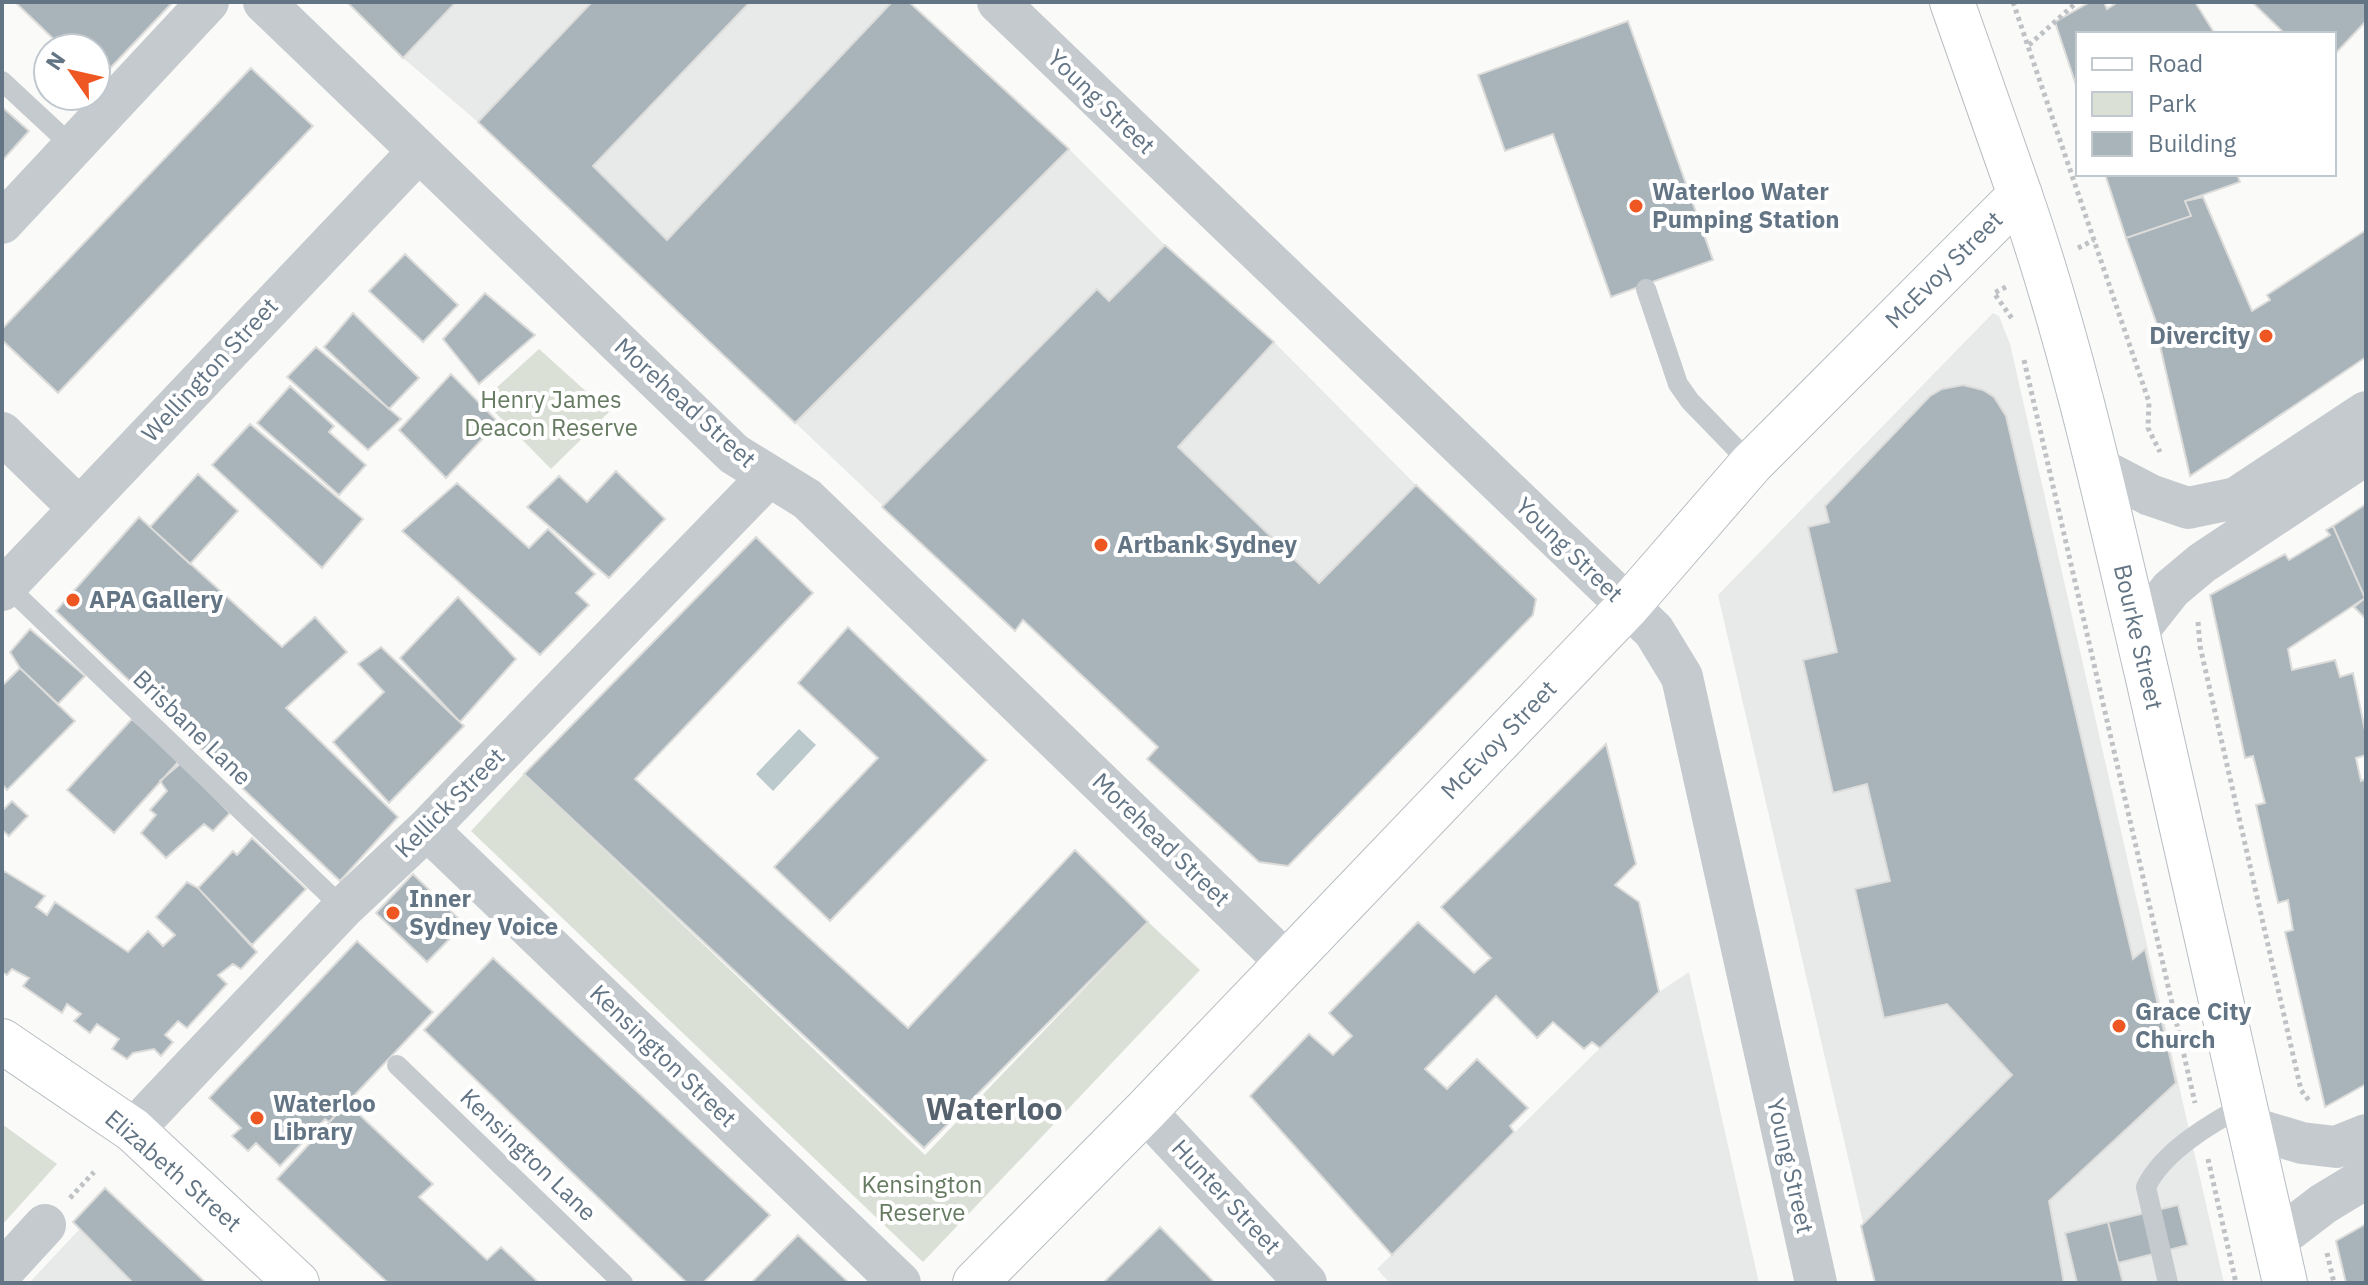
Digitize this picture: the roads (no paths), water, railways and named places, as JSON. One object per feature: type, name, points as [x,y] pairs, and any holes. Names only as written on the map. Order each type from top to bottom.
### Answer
[{"type":"main road","name":"Bourke Street","points":[[1952,2],[2045,266],[2100,469],[2285,1283]]},
{"type":"main road","name":"McEvoy Street","points":[[975,1283],[1145,1111],[1627,607],[1751,464],[2020,195]]},
{"type":"main road","name":"Elizabeth Street","points":[[2,1041],[133,1130],[297,1283]]},
{"type":"street","points":[[2,223],[208,2]]},
{"type":"street","name":"Morehead Street","points":[[264,2],[734,454],[807,499],[1286,962]]},
{"type":"street","name":"Young Street","points":[[998,2],[1654,631],[1682,677],[1816,1283]]},
{"type":"street","name":"Wellington Street","points":[[4,587],[419,151]]},
{"type":"street","points":[[2100,469],[2150,495],[2188,508],[2236,498],[2366,412]]},
{"type":"street","points":[[2,433],[79,508]]},
{"type":"street","points":[[2137,632],[2171,589],[2202,563],[2366,454]]},
{"type":"street","name":"Kellick Street","points":[[133,1130],[343,908],[427,829],[768,477]]},
{"type":"street","name":"Kensington Street","points":[[427,829],[900,1283]]},
{"type":"street","name":"Hunter Street","points":[[1145,1111],[1306,1283]]},
{"type":"street","points":[[2249,1116],[2302,1143],[2336,1147],[2366,1135]]},
{"type":"street","points":[[2276,1240],[2323,1204],[2366,1178]]},
{"type":"street","points":[[2,1272],[45,1225]]},
{"type":"lane","points":[[2,81],[73,147]]},
{"type":"lane","points":[[1646,289],[1678,384],[1698,410],[1751,464]]},
{"type":"lane","name":"Brisbane Lane","points":[[4,587],[343,908]]},
{"type":"lane","name":"Kensington Lane","points":[[397,1065],[623,1283]]},
{"type":"lane","points":[[2168,1283],[2146,1187],[2151,1176],[2201,1129],[2249,1116]]},
{"type":"place","name":"Waterloo Water Pumping Station","points":[[1636,206]]},
{"type":"place","name":"Divercity","points":[[2266,336]]},
{"type":"place","name":"Artbank Sydney","points":[[1101,545]]},
{"type":"place","name":"APA Gallery","points":[[73,600]]},
{"type":"place","name":"Inner Sydney Voice","points":[[393,913]]},
{"type":"place","name":"Grace City Church","points":[[2119,1026]]},
{"type":"place","name":"Waterloo Library","points":[[257,1118]]},
{"type":"district","name":"Waterloo","points":[[994,1109]]},
{"type":"park label","name":"Henry James Deacon Reserve","points":[[551,414]]},
{"type":"park label","name":"Kensington Reserve","points":[[922,1199]]}]
